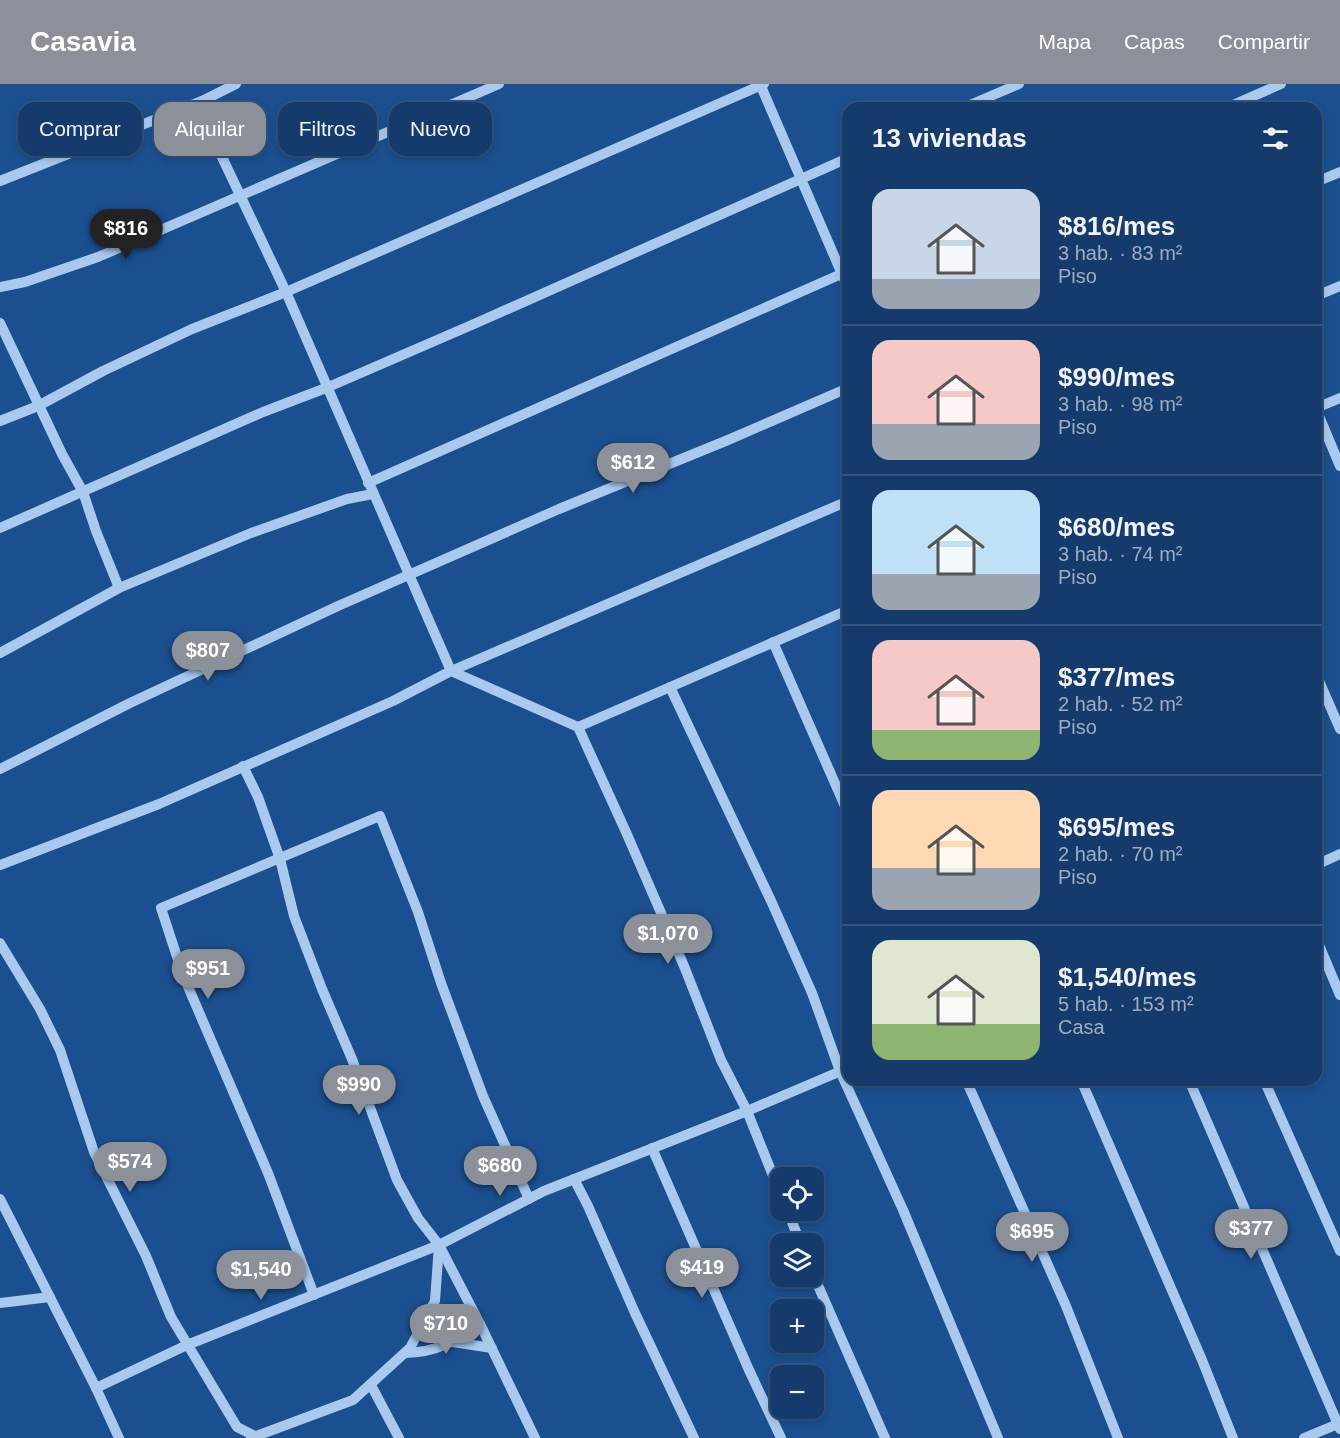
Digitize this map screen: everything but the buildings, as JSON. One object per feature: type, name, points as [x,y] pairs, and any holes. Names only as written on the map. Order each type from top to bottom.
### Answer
[{"type":"street","points":[[0,181],[202,101],[236,84]]},
{"type":"street","points":[[0,287],[26,282],[98,257],[499,84]]},
{"type":"street","points":[[0,421],[38,406],[103,371],[192,329],[286,292],[762,84],[800,178],[842,267]]},
{"type":"street","points":[[977,102],[1019,84]]},
{"type":"street","points":[[1240,102],[1281,84]]},
{"type":"street","points":[[202,101],[203,117],[286,292],[451,671],[578,727],[680,956],[721,1060],[747,1111],[770,1168]]},
{"type":"street","points":[[0,528],[262,412],[326,388],[842,160]]},
{"type":"street","points":[[1322,180],[1340,172]]},
{"type":"street","points":[[0,652],[119,588],[251,533],[347,499],[842,274]]},
{"type":"street","points":[[1322,293],[1340,285]]},
{"type":"street","points":[[0,323],[38,406],[83,492],[119,588]]},
{"type":"street","points":[[0,769],[130,703],[338,606],[409,577],[559,509],[842,391]]},
{"type":"street","points":[[1322,406],[1340,398]]},
{"type":"street","points":[[1322,422],[1340,466]]},
{"type":"street","points":[[0,865],[159,804],[393,701],[451,671],[842,504]]},
{"type":"street","points":[[578,727],[842,613]]},
{"type":"street","points":[[773,642],[842,799]]},
{"type":"street","points":[[670,687],[772,903],[842,1064]]},
{"type":"street","points":[[1322,688],[1340,729]]},
{"type":"street","points":[[243,766],[258,797],[280,859],[294,916],[352,1059],[397,1180],[418,1218],[439,1245],[535,1438]]},
{"type":"street","points":[[314,1295],[268,1173],[183,975],[161,908],[380,816],[418,912],[441,983],[483,1096],[529,1199]]},
{"type":"street","points":[[1322,862],[1340,854]]},
{"type":"street","points":[[0,943],[40,1010],[60,1050],[94,1152],[146,1256],[171,1317],[237,1427],[256,1437],[353,1400],[371,1385],[405,1353],[419,1322],[435,1301],[439,1245]]},
{"type":"street","points":[[1322,952],[1340,995]]},
{"type":"street","points":[[96,1388],[187,1345],[439,1245],[574,1179],[747,1111],[842,1070]]},
{"type":"street","points":[[851,1086],[998,1438]]},
{"type":"street","points":[[969,1086],[1066,1306],[1118,1438]]},
{"type":"street","points":[[1084,1086],[1233,1438]]},
{"type":"street","points":[[1192,1086],[1339,1425],[1304,1438]]},
{"type":"street","points":[[1267,1086],[1340,1251]]},
{"type":"street","points":[[652,1148],[781,1438]]},
{"type":"street","points":[[574,1179],[694,1438]]},
{"type":"street","points":[[0,1199],[119,1438]]},
{"type":"street","points":[[819,1287],[885,1438]]},
{"type":"street","points":[[0,1303],[50,1298]]},
{"type":"street","points":[[419,1322],[453,1342],[492,1348]]},
{"type":"street","points":[[405,1353],[426,1352],[453,1342],[480,1324]]},
{"type":"street","points":[[371,1385],[399,1438]]}]
